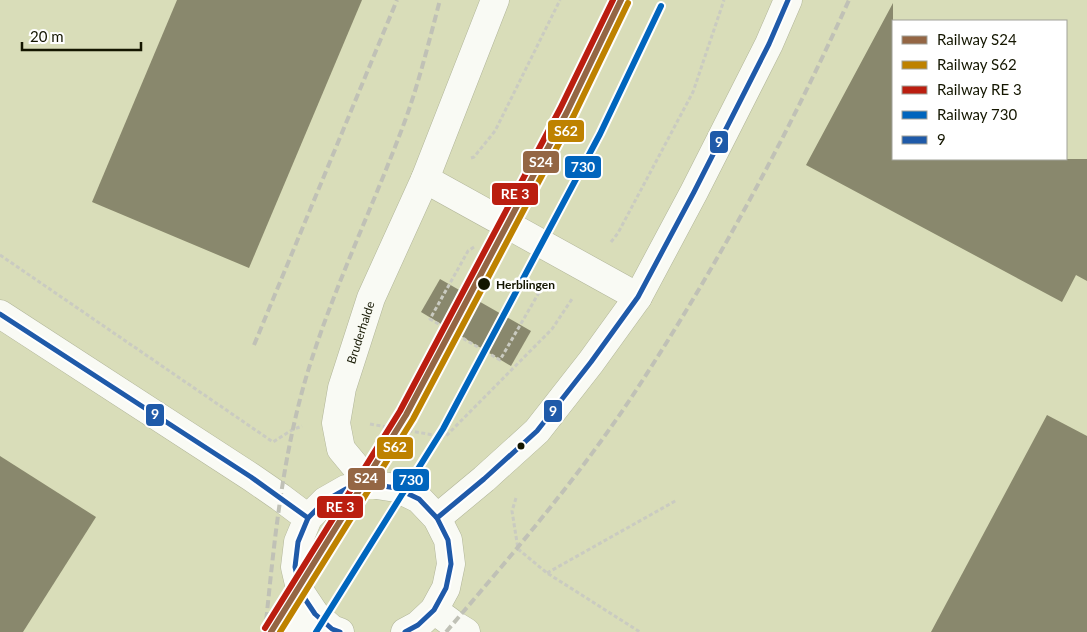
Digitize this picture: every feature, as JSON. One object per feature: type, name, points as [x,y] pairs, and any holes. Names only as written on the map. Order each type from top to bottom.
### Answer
[{"type":"street","name":"Bruderhalde","points":[[370,484],[341,449],[336,423],[342,388],[371,298],[425,179],[494,0]]},
{"type":"street","points":[[437,518],[537,431],[591,362],[638,297],[769,44],[788,0]]},
{"type":"street","points":[[425,179],[638,297]]},
{"type":"street","points":[[0,314],[251,477],[308,518]]},
{"type":"street","points":[[340,632],[332,629],[315,614],[301,593],[295,567],[298,542],[308,518],[325,501],[346,489],[370,484],[396,488],[419,500],[437,518],[448,540],[451,564],[446,588],[434,610],[418,625],[405,632]]},
{"type":"street","points":[[434,610],[466,632]]},
{"type":"street","points":[[294,632],[315,614]]},
{"type":"path","points":[[474,157],[495,131],[560,0]]},
{"type":"path","points":[[365,423],[446,437],[552,329],[618,233],[693,92],[724,0]]},
{"type":"path","points":[[468,251],[430,319],[500,360],[541,289]]},
{"type":"path","points":[[0,255],[273,442],[292,430],[308,424]]},
{"type":"path","points":[[406,430],[458,336]]},
{"type":"path","points":[[518,493],[512,511],[518,549],[547,573],[640,632]]},
{"type":"path","points":[[547,573],[677,500]]},
{"type":"building","points":[[177,0],[362,0],[249,268],[92,202]]},
{"type":"building","points":[[893,3],[892,160],[1087,159],[1087,281],[1076,275],[1062,302],[806,165]]},
{"type":"building","points":[[440,279],[531,331],[511,366],[421,312]]},
{"type":"building","points":[[1047,415],[1087,436],[1087,632],[931,632]]},
{"type":"building","points":[[0,456],[96,517],[23,632],[0,632]]},
{"type":"railway","points":[[254,345],[397,0]]},
{"type":"railway","points":[[265,632],[280,500],[299,403],[329,311],[412,101],[440,0]]},
{"type":"railway","points":[[446,632],[518,548],[564,490],[608,431],[660,353],[747,205],[800,103],[849,0]]},
{"type":"rail line","name":"S24","points":[[271,632],[406,415],[567,112],[621,0]]},
{"type":"rail line","name":"S62","points":[[280,632],[413,419],[574,115],[628,3]]},
{"type":"rail line","name":"730","points":[[316,632],[443,429],[600,134],[661,6]]},
{"type":"transit line","points":[[265,628],[400,411],[560,109],[613,0]]},
{"type":"transit line","name":"9","points":[[437,518],[537,431],[591,362],[638,297],[769,44],[788,0]]},
{"type":"transit line","name":"9","points":[[0,314],[251,477],[308,518]]},
{"type":"transit line","name":"9","points":[[340,632],[332,629],[315,614],[301,593],[295,567],[298,542],[308,518],[325,501],[346,489],[370,484],[396,488],[419,499],[437,518],[448,540],[451,564],[446,588],[434,610],[418,625],[405,632]]},
{"type":"place","name":"Herblingen","points":[[484,284]]}]
